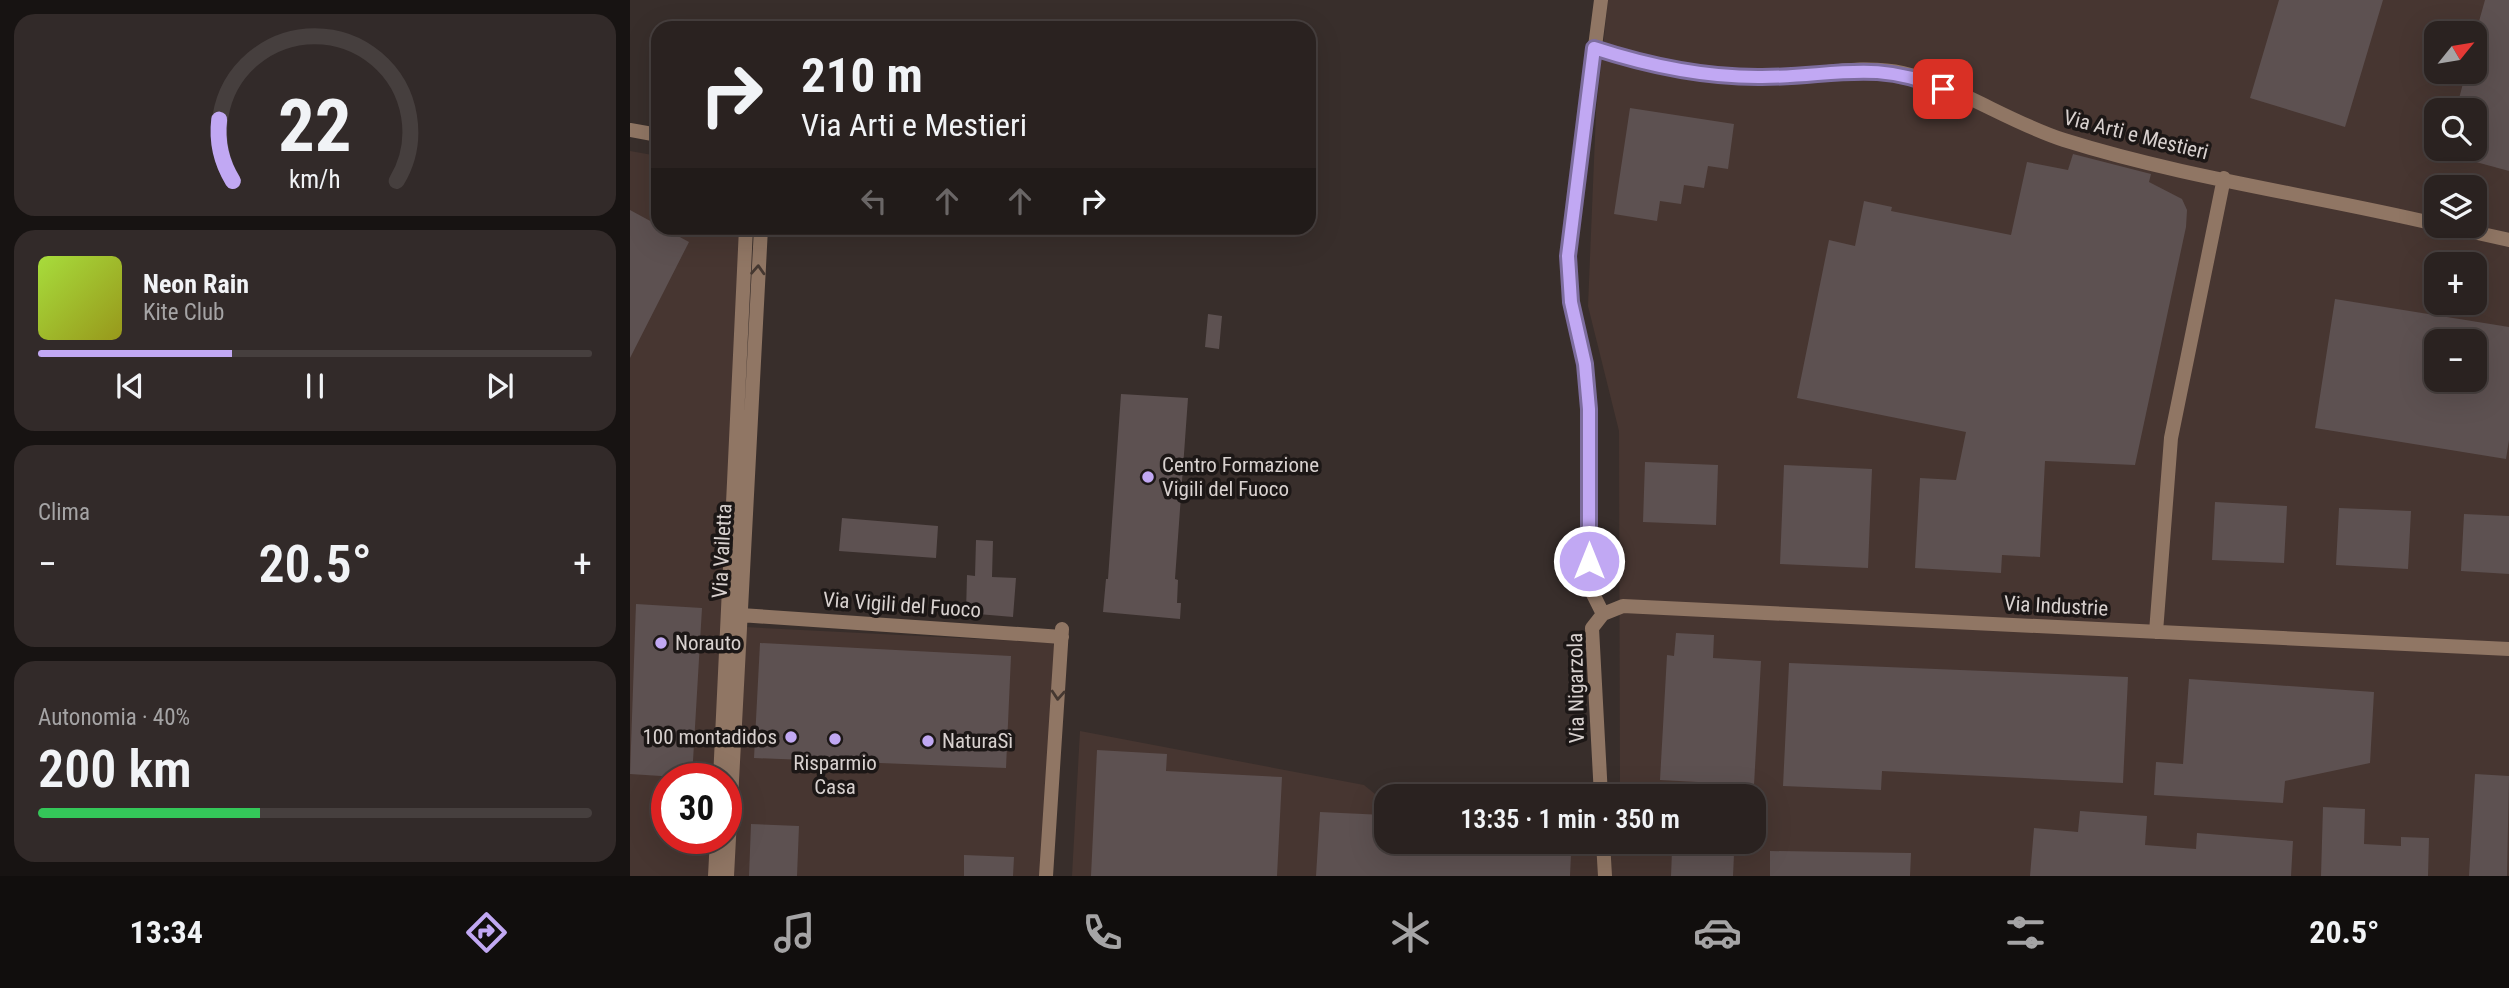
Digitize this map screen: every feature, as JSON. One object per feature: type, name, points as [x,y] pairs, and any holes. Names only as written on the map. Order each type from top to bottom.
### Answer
[{"type":"street","name":"Via Nigarzola","points":[[1600,784],[1592,628],[1603,614],[1589,586],[1589,409],[1585,364],[1571,302],[1568,256],[1601,0]]},
{"type":"street","name":"Via Arti e Mestieri","points":[[1594,48],[1667,66],[1721,75],[1767,77],[1865,71],[1904,73],[2065,140],[2224,178],[2171,438],[2156,632]]},
{"type":"street","points":[[630,130],[651,134]]},
{"type":"street","points":[[2224,178],[2424,220]]},
{"type":"street","name":"Via Vailetta","points":[[721,763],[746,235]]},
{"type":"street","name":"Via Vailetta","points":[[727,876],[761,235]]},
{"type":"street","points":[[2487,235],[2509,240]]},
{"type":"street","name":"Via Industrie","points":[[1603,614],[1623,606],[2509,649]]},
{"type":"street","name":"Via Vigili del Fuoco","points":[[740,615],[1062,632],[1046,876]]},
{"type":"street","points":[[715,876],[716,854]]},
{"type":"street","points":[[1604,854],[1605,876]]},
{"type":"shaded area","points":[[1608,0],[2509,0],[2509,876],[1072,876],[1080,731],[1364,785],[1374,793],[1374,854],[1766,854],[1766,784],[1620,784],[1619,431],[1588,306],[1596,112]]},
{"type":"shaded area","points":[[630,151],[651,155],[651,235],[738,235],[740,243],[725,626],[1057,643],[1043,876],[630,876]]},
{"type":"building","points":[[2279,0],[2383,0],[2345,127],[2250,98]]},
{"type":"building","points":[[2485,0],[2509,0],[2509,171],[2472,161],[2487,161],[2487,98],[2459,98],[2463,84],[2487,84],[2487,21],[2479,21]]},
{"type":"building","points":[[1630,108],[1734,124],[1728,169],[1708,166],[1704,188],[1684,185],[1681,204],[1660,201],[1657,221],[1614,214]]},
{"type":"building","points":[[2073,154],[2151,174],[2149,182],[2182,199],[2187,210],[2186,227],[2135,465],[2045,461],[2040,557],[2002,555],[2001,573],[1915,568],[1920,478],[1956,480],[1966,432],[1797,398],[1829,240],[1855,246],[1864,201],[1892,207],[1891,211],[2011,235],[2027,162],[2068,170]]},
{"type":"building","points":[[630,210],[651,221],[651,235],[676,235],[689,242],[630,358]]},
{"type":"building","points":[[2335,299],[2509,327],[2509,440],[2506,459],[2315,428]]},
{"type":"building","points":[[1208,314],[1222,316],[1219,349],[1205,347]]},
{"type":"building","points":[[1121,394],[1188,398],[1175,579],[1178,580],[1177,603],[1181,603],[1180,619],[1103,612],[1108,579]]},
{"type":"building","points":[[1645,462],[1718,465],[1716,525],[1643,522]]},
{"type":"building","points":[[1784,465],[1872,469],[1868,568],[1780,564]]},
{"type":"building","points":[[2215,502],[2287,506],[2284,563],[2212,560]]},
{"type":"building","points":[[2339,508],[2411,511],[2408,569],[2336,565]]},
{"type":"building","points":[[2464,514],[2509,516],[2509,574],[2461,571]]},
{"type":"building","points":[[842,518],[938,526],[936,558],[839,551]]},
{"type":"building","points":[[976,540],[993,541],[992,577],[1016,578],[1013,617],[966,613],[967,575],[975,576]]},
{"type":"building","points":[[636,604],[702,608],[693,763],[651,763],[651,775],[630,774]]},
{"type":"building","points":[[1676,633],[1714,635],[1713,658],[1761,661],[1754,784],[1660,780],[1667,655],[1674,656]]},
{"type":"building","points":[[760,643],[1011,656],[1006,768],[754,758]]},
{"type":"building","points":[[1789,663],[2128,677],[2123,783],[1882,771],[1881,790],[1783,786]]},
{"type":"building","points":[[2189,679],[2374,692],[2370,763],[2285,781],[2283,803],[2154,795],[2156,762],[2183,764]]},
{"type":"building","points":[[1097,750],[1167,754],[1166,771],[1282,777],[1277,876],[1091,876]]},
{"type":"building","points":[[2475,774],[2509,776],[2507,876],[2469,876]]},
{"type":"building","points":[[2323,807],[2365,809],[2364,844],[2401,846],[2401,837],[2429,838],[2428,876],[2321,876]]},
{"type":"building","points":[[2080,811],[2147,816],[2145,845],[2196,849],[2197,833],[2293,841],[2291,876],[2030,876],[2034,828],[2078,832]]},
{"type":"building","points":[[1320,812],[1374,815],[1374,854],[1571,854],[1570,876],[1316,876]]},
{"type":"building","points":[[751,824],[799,826],[797,876],[749,876]]},
{"type":"building","points":[[1770,851],[1911,853],[1910,876],[1770,876]]},
{"type":"building","points":[[1672,854],[1734,854],[1733,876],[1671,876]]},
{"type":"building","points":[[964,855],[1014,857],[1013,876],[964,876]]},
{"type":"place","name":"Centro Formazione Vigili del Fuoco","points":[[1148,477]]},
{"type":"place","name":"Norauto","points":[[661,643]]},
{"type":"place","name":"100 montadidos","points":[[791,737]]},
{"type":"place","name":"Risparmio Casa","points":[[835,739]]},
{"type":"place","name":"NaturaSì","points":[[928,741]]},
{"type":"route","points":[[1589,561],[1589,409],[1585,364],[1571,302],[1568,256],[1594,48],[1687,71],[1721,75],[1767,77],[1886,71],[1915,76],[1943,89]]}]
